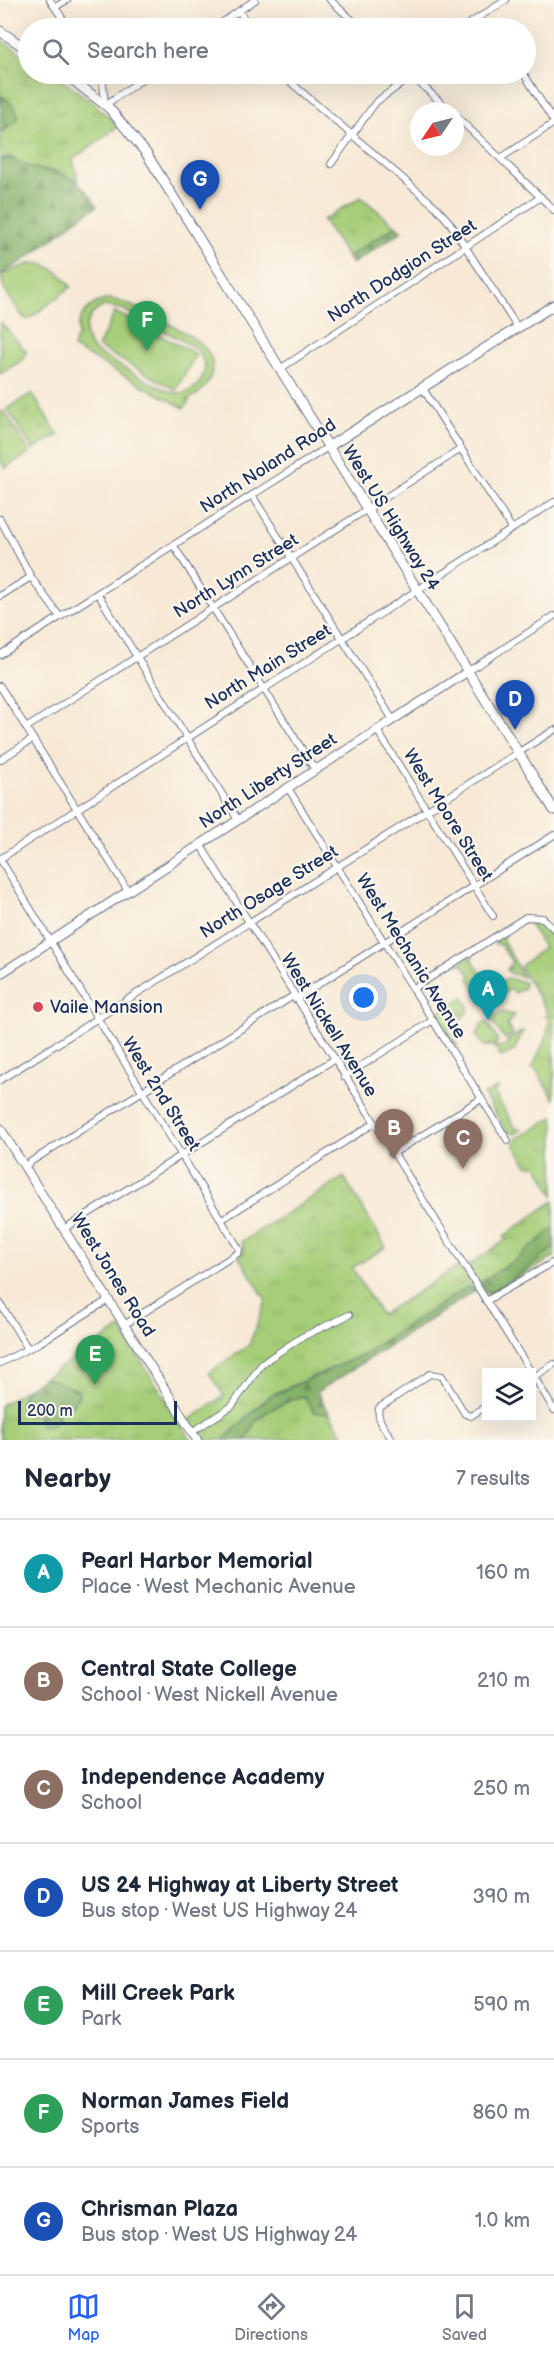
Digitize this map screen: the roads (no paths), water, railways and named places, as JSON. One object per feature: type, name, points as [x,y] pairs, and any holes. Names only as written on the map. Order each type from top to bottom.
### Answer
[{"type":"main road","points":[[0,31],[18,43]]},
{"type":"main road","name":"West US Highway 24","points":[[77,84],[105,105],[135,137],[554,810]]},
{"type":"main road","name":"North Noland Road","points":[[328,447],[554,304]]},
{"type":"main road","name":"North Liberty Street","points":[[0,974],[467,672]]},
{"type":"main road","name":"West Jones Road","points":[[0,1128],[197,1440]]},
{"type":"street","points":[[50,0],[62,18]]},
{"type":"street","points":[[55,8],[67,0]]},
{"type":"street","points":[[229,18],[255,0]]},
{"type":"street","points":[[330,0],[350,18]]},
{"type":"street","points":[[478,18],[506,0]]},
{"type":"street","points":[[239,11],[244,18]]},
{"type":"street","points":[[103,84],[105,105],[135,84]]},
{"type":"street","points":[[293,84],[436,207],[517,327]]},
{"type":"street","points":[[331,164],[376,102],[399,84]]},
{"type":"street","points":[[421,84],[440,102]]},
{"type":"street","points":[[501,158],[554,122],[530,84]]},
{"type":"street","points":[[464,124],[554,210]]},
{"type":"street","name":"North Dodgion Street","points":[[280,369],[541,197]]},
{"type":"street","points":[[422,387],[512,529]]},
{"type":"street","name":"North Noland Road","points":[[0,655],[328,447]]},
{"type":"street","name":"North Lynn Street","points":[[26,728],[461,449]]},
{"type":"street","points":[[252,495],[393,720]]},
{"type":"street","name":"North Main Street","points":[[0,859],[554,502]]},
{"type":"street","points":[[0,519],[31,577],[60,617]]},
{"type":"street","points":[[174,546],[315,770]]},
{"type":"street","points":[[0,595],[31,577]]},
{"type":"street","points":[[98,594],[238,820]]},
{"type":"street","name":"North Liberty Street","points":[[467,672],[554,616]]},
{"type":"street","points":[[0,686],[128,891]]},
{"type":"street","name":"West Moore Street","points":[[377,730],[493,916]]},
{"type":"street","name":"North Osage Street","points":[[0,1080],[554,730]]},
{"type":"street","points":[[0,760],[33,739]]},
{"type":"street","name":"West Mechanic Avenue","points":[[288,788],[508,1141]]},
{"type":"street","points":[[24,1166],[294,997],[386,944],[554,835]]},
{"type":"street","name":"West Nickell Avenue","points":[[200,844],[528,1368]]},
{"type":"street","name":"West 2nd Street","points":[[0,859],[238,1251],[124,1325]]},
{"type":"street","points":[[414,988],[526,917],[543,918],[554,928]]},
{"type":"street","points":[[344,1077],[433,1020]]},
{"type":"street","points":[[64,1229],[333,1060]]},
{"type":"street","points":[[392,1154],[482,1099]]},
{"type":"street","points":[[221,1220],[373,1124]]},
{"type":"street","points":[[486,1300],[554,1262]]},
{"type":"street","points":[[0,1363],[28,1349],[108,1300]]},
{"type":"street","points":[[0,1303],[28,1349]]},
{"type":"street","points":[[192,1432],[232,1406],[261,1365],[270,1358],[302,1337],[349,1315]]},
{"type":"street","points":[[536,1373],[554,1365]]},
{"type":"street","points":[[393,1440],[378,1413],[382,1405],[434,1373],[442,1376],[465,1414],[471,1416],[482,1409]]},
{"type":"street","name":"West Nickell Avenue","points":[[536,1381],[554,1410]]},
{"type":"place","name":"Chrisman Plaza","points":[[200,210]]},
{"type":"place","name":"Norman James Field","points":[[147,351]]},
{"type":"place","name":"US 24 Highway at Liberty Street","points":[[515,730]]},
{"type":"place","name":"Vaile Mansion","points":[[38,1007]]},
{"type":"place","name":"Pearl Harbor Memorial","points":[[488,1020]]},
{"type":"place","name":"Central State College","points":[[394,1159]]},
{"type":"place","name":"Independence Academy","points":[[463,1169]]},
{"type":"place","name":"Mill Creek Park","points":[[95,1385]]}]
